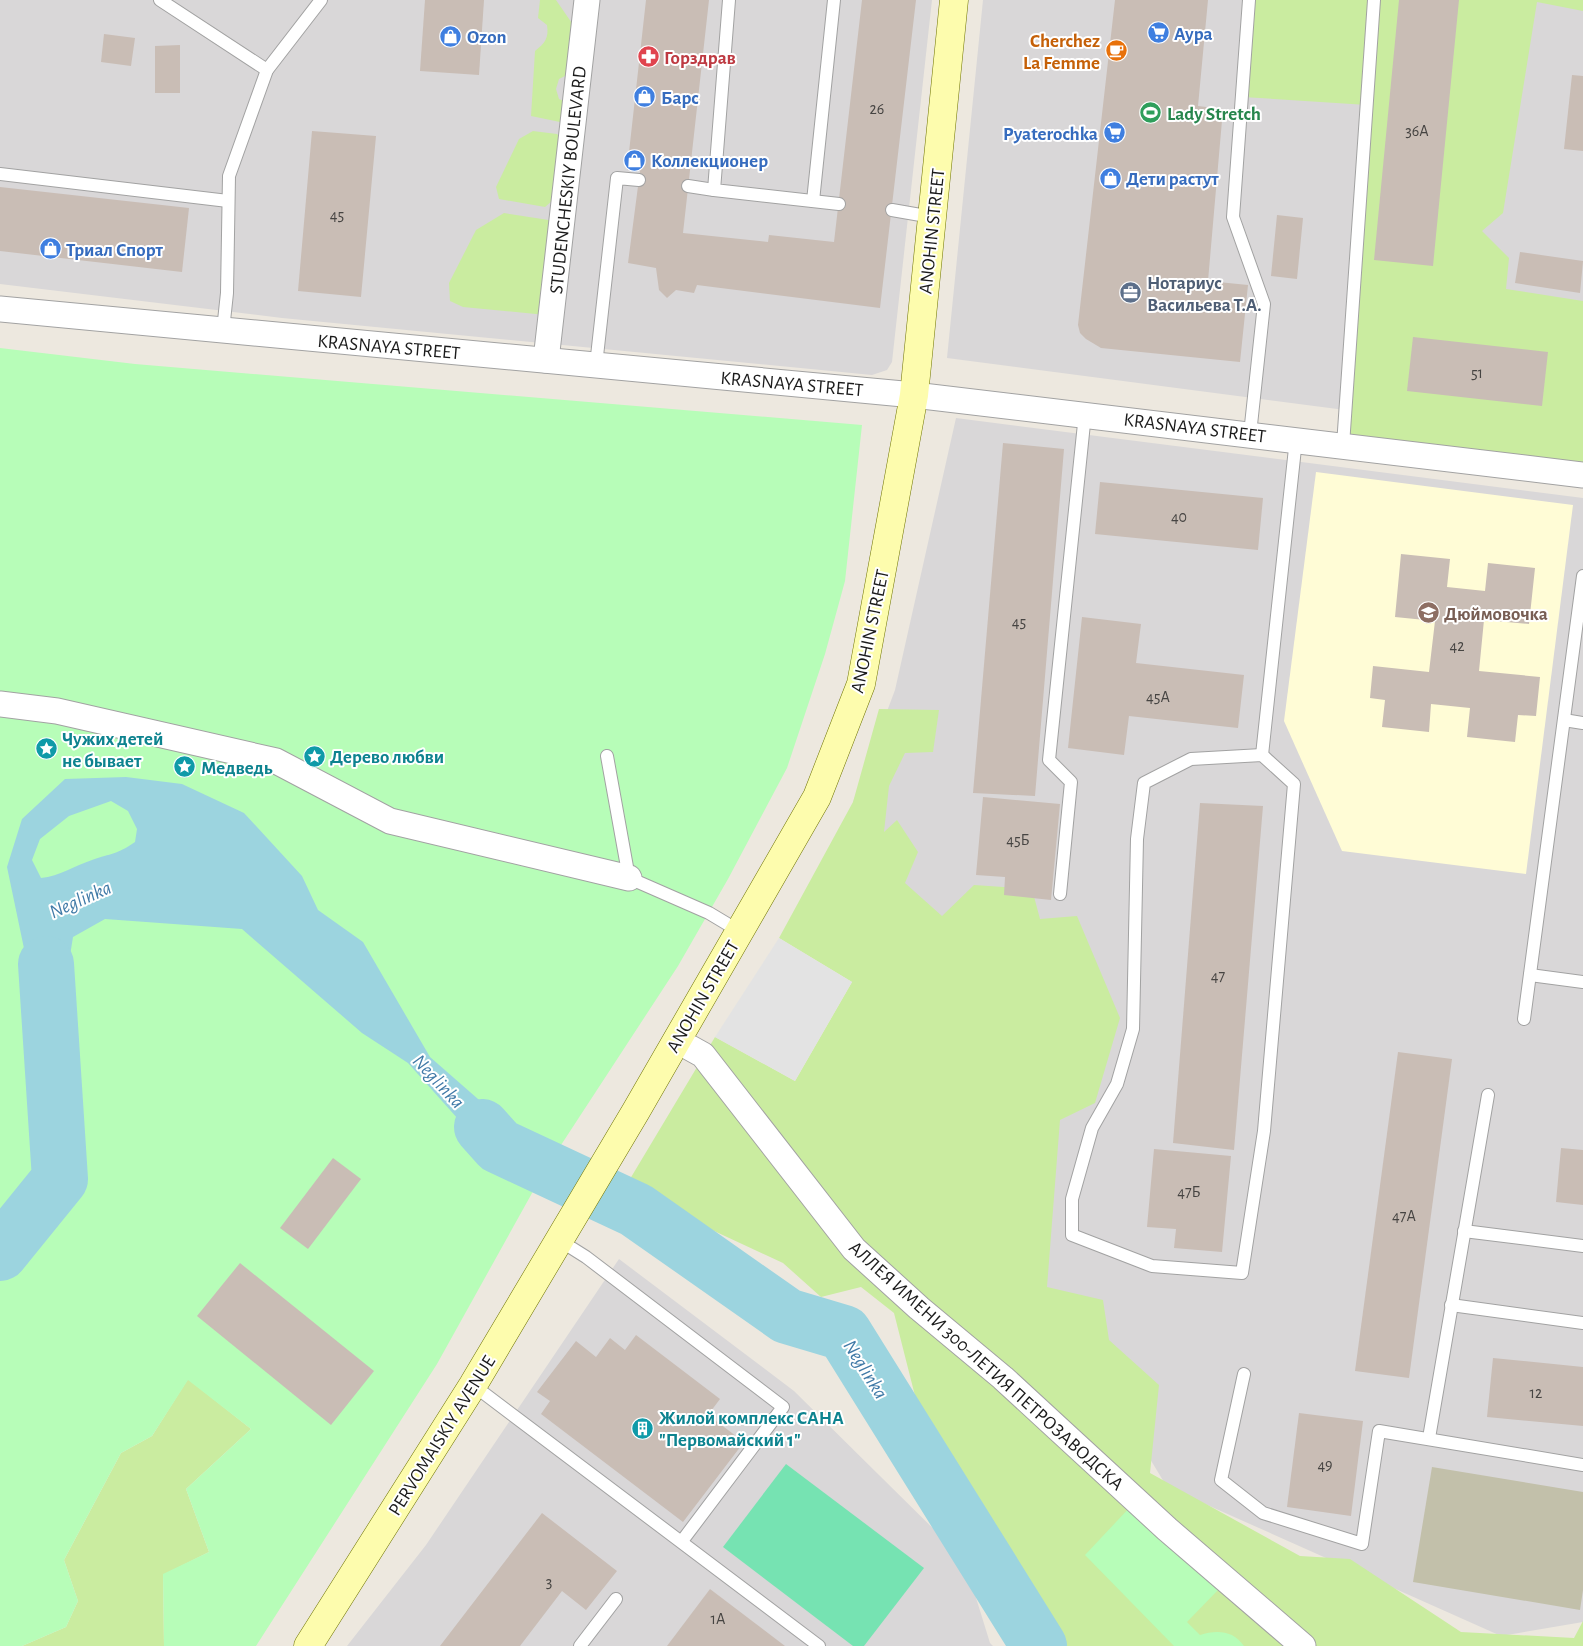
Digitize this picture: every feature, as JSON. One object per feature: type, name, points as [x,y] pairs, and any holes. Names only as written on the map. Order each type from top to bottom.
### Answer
[{"type":"street","name":"STUDENCHESKIY BOULEVARD","points":[[546,360],[587,0]]},
{"type":"street","name":"ANOHIN STREET","points":[[564,1231],[817,796],[861,684],[914,395],[954,0]]},
{"type":"street","name":"KRASNAYA STREET","points":[[0,309],[914,395],[1343,444],[1583,475]]},
{"type":"street","points":[[0,704],[57,710],[276,761],[390,821],[629,878]]},
{"type":"street","name":"АЛЛЕЯ ИМЕНИ 300-ЛЕТИЯ ПЕТРОЗАВОДСКА","points":[[676,1040],[703,1055],[854,1249],[919,1308],[1003,1378],[1167,1528],[1302,1646]]},
{"type":"street","name":"PERVOMAISKIY AVENUE","points":[[308,1646],[473,1385],[564,1231]]},
{"type":"lane","points":[[160,0],[267,70]]},
{"type":"lane","points":[[223,330],[227,293],[229,176],[267,70],[322,0]]},
{"type":"lane","points":[[714,190],[729,0]]},
{"type":"lane","points":[[813,201],[834,0]]},
{"type":"lane","points":[[1249,0],[1234,217],[1264,304],[1250,434]]},
{"type":"lane","points":[[1343,444],[1374,0]]},
{"type":"lane","points":[[0,174],[228,201]]},
{"type":"lane","points":[[596,365],[617,178],[639,180]]},
{"type":"lane","points":[[688,186],[839,204]]},
{"type":"lane","points":[[892,210],[932,217]]},
{"type":"lane","points":[[1060,894],[1071,782],[1049,760],[1085,414]]},
{"type":"lane","points":[[1262,755],[1296,439]]},
{"type":"lane","points":[[1524,1019],[1583,576]]},
{"type":"lane","points":[[1564,720],[1583,723]]},
{"type":"lane","points":[[1262,755],[1294,784],[1264,1131],[1242,1273],[1152,1266],[1072,1235],[1072,1199],[1092,1128],[1117,1084],[1132,1029],[1137,839],[1144,783],[1191,759],[1262,755]]},
{"type":"lane","points":[[607,756],[629,878],[709,913],[739,930]]},
{"type":"lane","points":[[1530,976],[1583,982]]},
{"type":"lane","points":[[1429,1438],[1488,1095]]},
{"type":"lane","points":[[564,1231],[586,1257],[783,1407],[682,1541]]},
{"type":"lane","points":[[1464,1231],[1583,1246]]},
{"type":"lane","points":[[1451,1305],[1583,1323]]},
{"type":"lane","points":[[1244,1374],[1221,1480],[1263,1513],[1362,1544],[1378,1431],[1429,1438],[1583,1466]]},
{"type":"lane","points":[[473,1385],[819,1646]]},
{"type":"lane","points":[[580,1646],[616,1599]]},
{"type":"shaded area","points":[[0,0],[932,0],[892,362],[887,370],[872,375],[282,318],[0,284]]},
{"type":"shaded area","points":[[983,0],[1583,0],[1583,441],[947,358]]},
{"type":"shaded area","points":[[956,418],[1583,498],[1583,1622],[1501,1636],[1167,1487],[940,1111],[853,802],[895,690]]},
{"type":"shaded area","name":"Дюймовочка","points":[[1316,472],[1573,505],[1526,874],[1342,851],[1284,721]]},
{"type":"shaded area","points":[[779,938],[852,982],[795,1081],[715,1037]]},
{"type":"shaded area","points":[[619,1259],[794,1391],[964,1559],[990,1643],[993,1646],[347,1646],[426,1545]]},
{"type":"shaded area","points":[[1432,1467],[1583,1492],[1583,1590],[1580,1610],[1413,1582]]},
{"type":"green space","points":[[540,0],[556,0],[578,32],[573,72],[559,79],[556,89],[559,99],[568,103],[569,118],[560,122],[531,116],[535,51],[544,43],[547,37],[547,25],[538,18]]},
{"type":"green space","points":[[1249,0],[1583,0],[1583,11],[1537,2],[1503,213],[1482,231],[1509,258],[1506,289],[1583,301],[1583,475],[1343,445],[1367,105],[1243,97]]},
{"type":"green space","points":[[533,131],[557,134],[566,142],[559,195],[545,207],[499,199],[496,187],[519,139]]},
{"type":"green space","points":[[504,213],[555,221],[546,315],[463,307],[450,301],[449,283],[476,230]]},
{"type":"green space","points":[[0,348],[135,364],[862,425],[845,581],[825,654],[787,768],[728,879],[678,966],[546,1168],[437,1364],[256,1646],[164,1646],[163,1574],[209,1552],[186,1489],[251,1429],[188,1380],[152,1436],[121,1453],[64,1560],[78,1601],[66,1627],[22,1646],[0,1646]]},
{"type":"green space","points":[[879,709],[939,710],[933,752],[905,753],[889,786],[884,832],[897,820],[918,852],[905,883],[942,916],[974,885],[1032,889],[1040,919],[1077,916],[1120,1018],[1095,1103],[1060,1120],[1047,1287],[1103,1300],[1109,1340],[1159,1385],[1150,1473],[1300,1556],[1350,1559],[1461,1632],[1574,1638],[1583,1621],[1583,1646],[1025,1646],[998,1609],[1010,1561],[929,1451],[894,1313],[861,1287],[821,1297],[783,1263],[624,1189],[715,1037],[795,1081],[852,982],[779,938],[853,802]]},
{"type":"green space","points":[[188,1379],[251,1429],[186,1489],[209,1552],[163,1575],[164,1646],[22,1646],[66,1627],[78,1601],[64,1560],[121,1453],[152,1436]]},
{"type":"green space","points":[[786,1464],[924,1568],[864,1646],[853,1646],[723,1547]]},
{"type":"green space","points":[[1132,1505],[1219,1589],[1187,1622],[1200,1635],[1212,1632],[1229,1634],[1244,1646],[1174,1646],[1085,1555]]},
{"type":"water","points":[[126,777],[182,784],[244,813],[302,876],[318,910],[363,942],[430,1057],[518,1134],[558,1150],[539,1181],[492,1157],[408,1063],[362,1033],[242,929],[105,919],[73,937],[62,1005],[53,1041],[40,1025],[7,867],[22,819],[65,779]],"holes":[[[111,801],[128,811],[137,829],[135,842],[118,852],[41,878],[32,860],[40,839],[69,816]]]},
{"type":"building","points":[[425,0],[484,0],[479,75],[420,71]]},
{"type":"building","points":[[646,0],[709,0],[683,233],[768,242],[769,235],[834,242],[862,0],[916,0],[880,308],[697,285],[694,293],[676,290],[667,298],[659,290],[656,268],[628,263],[640,171],[627,170]]},
{"type":"building","points":[[1115,0],[1208,0],[1198,106],[1223,109],[1208,281],[1248,285],[1240,362],[1101,348],[1080,333],[1078,325]]},
{"type":"building","points":[[1399,0],[1459,0],[1433,266],[1374,260]]},
{"type":"building","points":[[104,34],[135,38],[131,66],[101,62]]},
{"type":"building","points":[[180,45],[180,93],[155,93],[155,46]]},
{"type":"building","points":[[1572,75],[1583,76],[1583,151],[1564,149]]},
{"type":"building","points":[[312,131],[376,136],[361,297],[298,291]]},
{"type":"building","points":[[0,187],[189,208],[182,272],[0,251]]},
{"type":"building","points":[[1277,215],[1303,218],[1297,279],[1271,276]]},
{"type":"building","points":[[1520,252],[1583,261],[1580,293],[1515,283]]},
{"type":"building","points":[[1413,337],[1548,352],[1542,406],[1407,391]]},
{"type":"building","points":[[1003,443],[1064,449],[1035,796],[973,793]]},
{"type":"building","points":[[1100,482],[1263,498],[1258,550],[1095,534]]},
{"type":"building","points":[[1401,554],[1450,559],[1447,587],[1485,591],[1488,563],[1535,568],[1529,624],[1484,620],[1479,671],[1540,677],[1536,716],[1518,715],[1515,742],[1467,737],[1470,708],[1431,704],[1429,732],[1382,727],[1385,700],[1370,698],[1373,666],[1429,672],[1435,621],[1395,617]]},
{"type":"building","points":[[1082,617],[1141,624],[1136,663],[1244,675],[1238,728],[1129,716],[1124,755],[1068,748]]},
{"type":"building","points":[[983,797],[1060,804],[1051,900],[1004,895],[1005,877],[976,875]]},
{"type":"building","points":[[1200,803],[1263,806],[1234,1150],[1173,1143]]},
{"type":"building","points":[[1398,1052],[1452,1059],[1409,1378],[1355,1371]]},
{"type":"building","points":[[1561,1148],[1583,1150],[1583,1205],[1556,1202]]},
{"type":"building","points":[[1154,1149],[1231,1156],[1222,1252],[1174,1248],[1176,1229],[1147,1227]]},
{"type":"building","points":[[333,1158],[361,1179],[308,1249],[280,1228]]},
{"type":"building","points":[[240,1263],[374,1371],[331,1425],[197,1316]]},
{"type":"building","name":"Жилой комплекс САНА \"Первомайский 1\"","points":[[636,1335],[720,1399],[708,1415],[744,1442],[683,1522],[541,1414],[550,1401],[537,1392],[576,1341],[596,1357],[610,1338],[625,1350]]},
{"type":"building","points":[[1493,1358],[1583,1367],[1583,1426],[1487,1417]]},
{"type":"building","points":[[1299,1413],[1363,1421],[1351,1516],[1287,1507]]},
{"type":"building","points":[[542,1513],[617,1571],[586,1610],[562,1591],[520,1646],[440,1646]]},
{"type":"building","points":[[710,1589],[785,1646],[667,1646]]},
{"type":"waterway","name":"Neglinka","points":[[0,1253],[60,1179],[46,964]]},
{"type":"waterway","name":"Neglinka","points":[[482,1127],[499,1146],[636,1210],[787,1316],[844,1333],[1039,1646]]},
{"type":"place","name":"Аура","points":[[1158,33]]},
{"type":"place","name":"Ozon","points":[[451,36]]},
{"type":"place","name":"Cherchez La Femme","points":[[1116,51]]},
{"type":"place","name":"Горздрав","points":[[648,57]]},
{"type":"place","name":"Барс","points":[[645,97]]},
{"type":"place","name":"Lady Stretch","points":[[1151,113]]},
{"type":"place","name":"Pyaterochka","points":[[1114,133]]},
{"type":"place","name":"Коллекционер","points":[[635,160]]},
{"type":"place","name":"Дети растут","points":[[1110,178]]},
{"type":"place","name":"Триал Спорт","points":[[50,249]]},
{"type":"place","name":"Нотариус Васильева Т.А.","points":[[1131,293]]},
{"type":"place","name":"Дюймовочка","points":[[1428,613]]},
{"type":"place","name":"Чужих детей не бывает","points":[[46,749]]},
{"type":"place","name":"Дерево любви","points":[[314,756]]},
{"type":"place","name":"Медведь","points":[[185,767]]},
{"type":"place","name":"Жилой комплекс САНА \"Первомайский 1\"","points":[[643,1428]]}]
